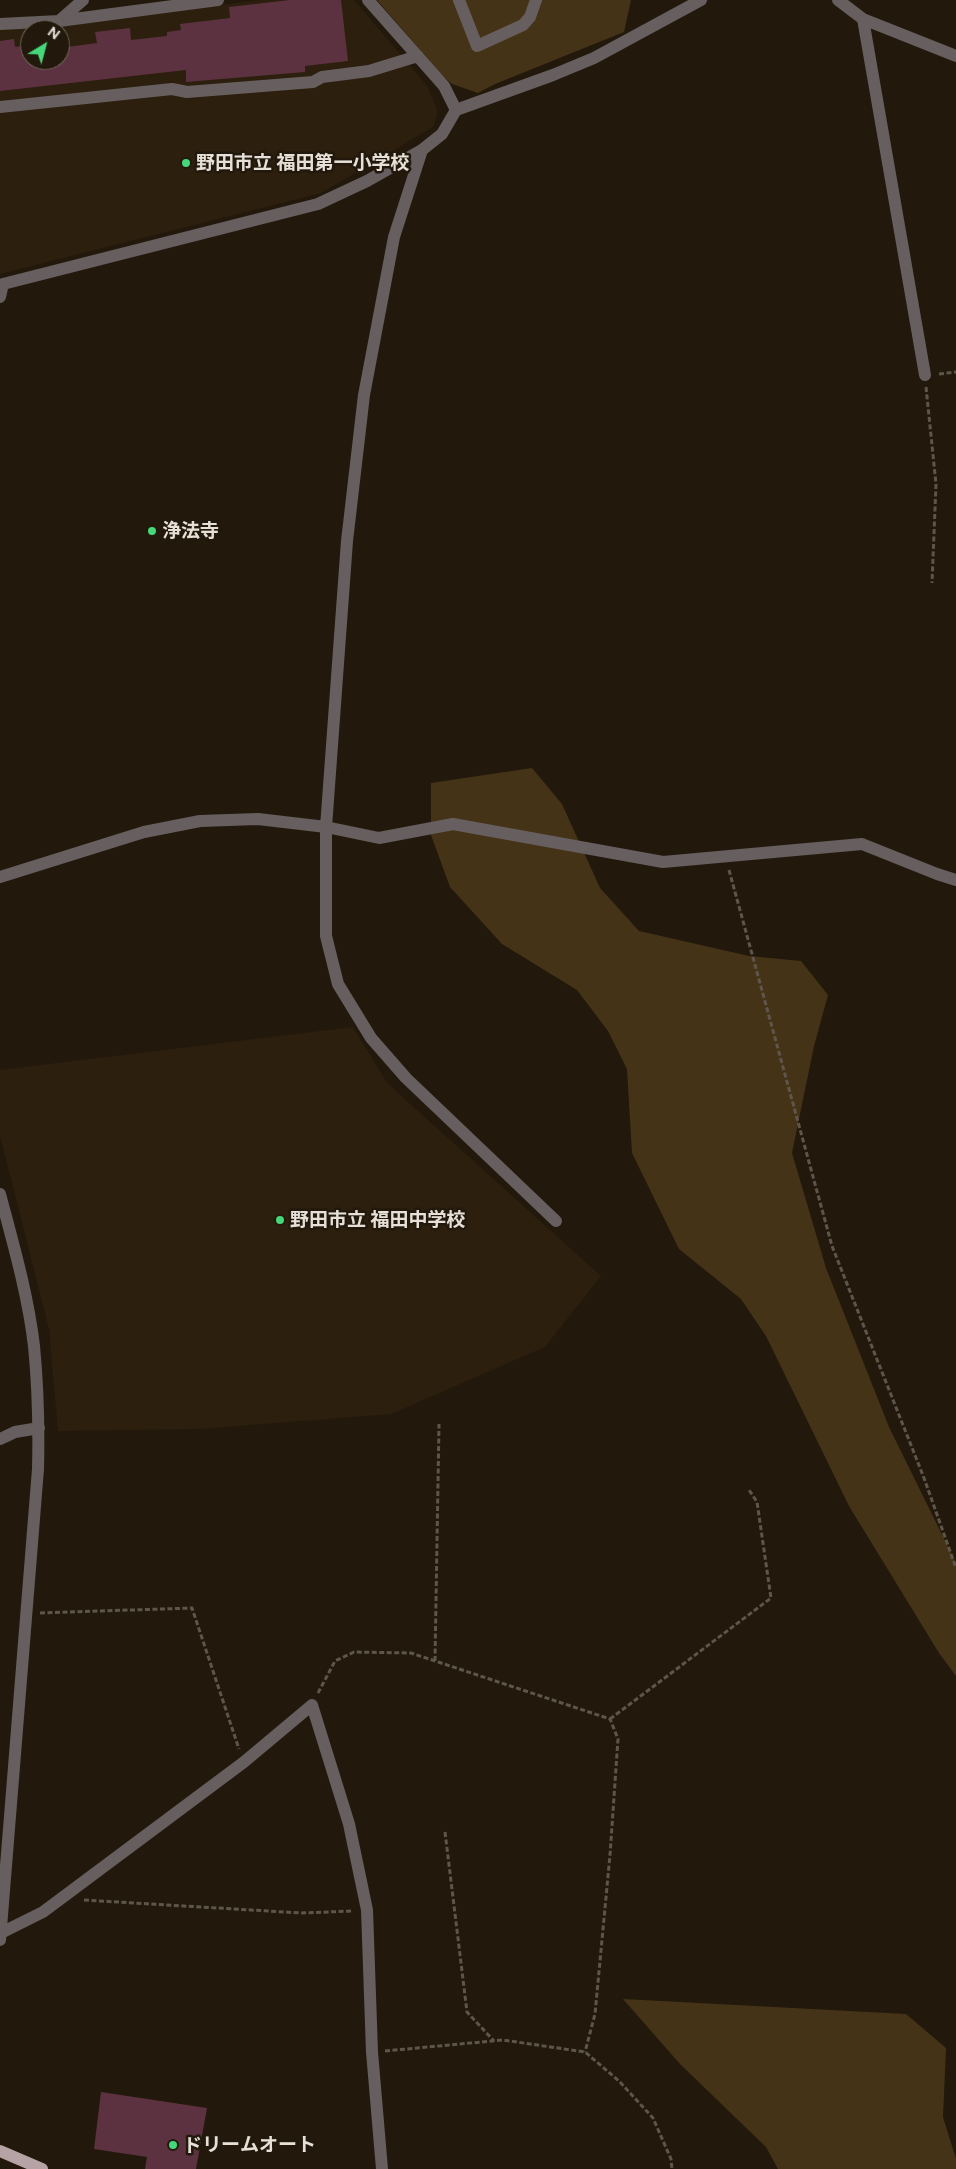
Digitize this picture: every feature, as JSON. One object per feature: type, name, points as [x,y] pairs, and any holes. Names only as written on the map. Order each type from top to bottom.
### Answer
[{"type":"main road","points":[[0,2151],[42,2169]]},
{"type":"street","points":[[61,20],[83,0]]},
{"type":"street","points":[[70,20],[218,0]]},
{"type":"street","points":[[368,0],[444,86],[456,110]]},
{"type":"street","points":[[460,0],[477,46],[523,26],[530,17],[536,0]]},
{"type":"street","points":[[0,296],[3,284],[318,204],[368,181],[422,150],[442,134],[456,110],[594,58],[701,0]]},
{"type":"street","points":[[838,0],[863,19],[956,56]]},
{"type":"street","points":[[863,19],[925,375]]},
{"type":"street","points":[[0,24],[20,23]]},
{"type":"street","points":[[0,107],[172,89],[186,92],[313,82],[322,77],[370,72],[418,56]]},
{"type":"street","points":[[422,150],[394,237],[364,395],[348,540],[326,827],[326,936],[338,984],[371,1038],[406,1078],[556,1221]]},
{"type":"street","points":[[0,877],[144,832],[200,821],[258,819],[326,827],[379,838],[453,824],[663,862],[862,844],[956,880]]},
{"type":"street","points":[[0,1194],[18,1259],[34,1346],[38,1428],[38,1469],[1,1930],[42,1912],[244,1762],[312,1705],[349,1824],[367,1910],[372,2052],[382,2169]]},
{"type":"street","points":[[0,1439],[15,1432],[38,1428]]},
{"type":"path","points":[[925,375],[936,484],[932,583]]},
{"type":"path","points":[[725,856],[832,1246],[924,1478],[956,1568]]},
{"type":"path","points":[[435,1661],[439,1424]]},
{"type":"path","points":[[610,1719],[771,1598],[757,1502],[749,1490]]},
{"type":"path","points":[[26,1613],[192,1608],[244,1762]]},
{"type":"path","points":[[312,1705],[335,1661],[354,1652],[411,1653],[610,1719],[618,1739],[610,1855],[594,2014],[585,2052]]},
{"type":"path","points":[[445,1832],[467,2012],[494,2041]]},
{"type":"path","points":[[59,1899],[301,1913],[367,1910]]},
{"type":"path","points":[[372,2052],[503,2040],[585,2052],[619,2081],[653,2118],[671,2159],[672,2169]]},
{"type":"shaded area","name":"野田市立 福田第一小学校","points":[[259,0],[354,0],[428,87],[438,112],[433,127],[321,193],[0,274],[0,28],[20,28],[20,70],[70,70],[70,25]]},
{"type":"shaded area","points":[[377,0],[631,0],[624,32],[495,84],[478,93],[452,84],[443,76]]},
{"type":"shaded area","points":[[532,768],[562,804],[600,888],[639,931],[749,956],[801,961],[828,995],[814,1046],[792,1153],[826,1268],[889,1427],[956,1563],[956,1676],[939,1653],[849,1506],[766,1336],[741,1299],[679,1249],[632,1153],[627,1069],[608,1031],[577,990],[502,944],[450,887],[431,835],[431,783]]},
{"type":"shaded area","name":"野田市立 福田中学校","points":[[353,1027],[387,1083],[601,1276],[545,1347],[391,1414],[199,1429],[58,1431],[49,1329],[0,1136],[0,1070]]},
{"type":"shaded area","points":[[623,1999],[906,2014],[946,2048],[943,2117],[956,2159],[956,2169],[778,2169],[766,2147],[680,2064]]},
{"type":"building","points":[[290,0],[341,0],[348,61],[305,66],[305,72],[186,82],[186,70],[0,91],[0,41],[14,39],[15,47],[20,46],[20,70],[70,70],[70,47],[97,43],[95,32],[130,28],[131,40],[167,36],[167,32],[181,30],[180,24],[230,18],[229,7]]},
{"type":"building","points":[[101,2092],[207,2108],[196,2169],[145,2169],[147,2157],[94,2149]]},
{"type":"place","name":"野田市立 福田第一小学校","points":[[186,163]]},
{"type":"place","name":"浄法寺","points":[[152,531]]},
{"type":"place","name":"野田市立 福田中学校","points":[[280,1220]]},
{"type":"place","name":"ドリームオート","points":[[173,2145]]}]
